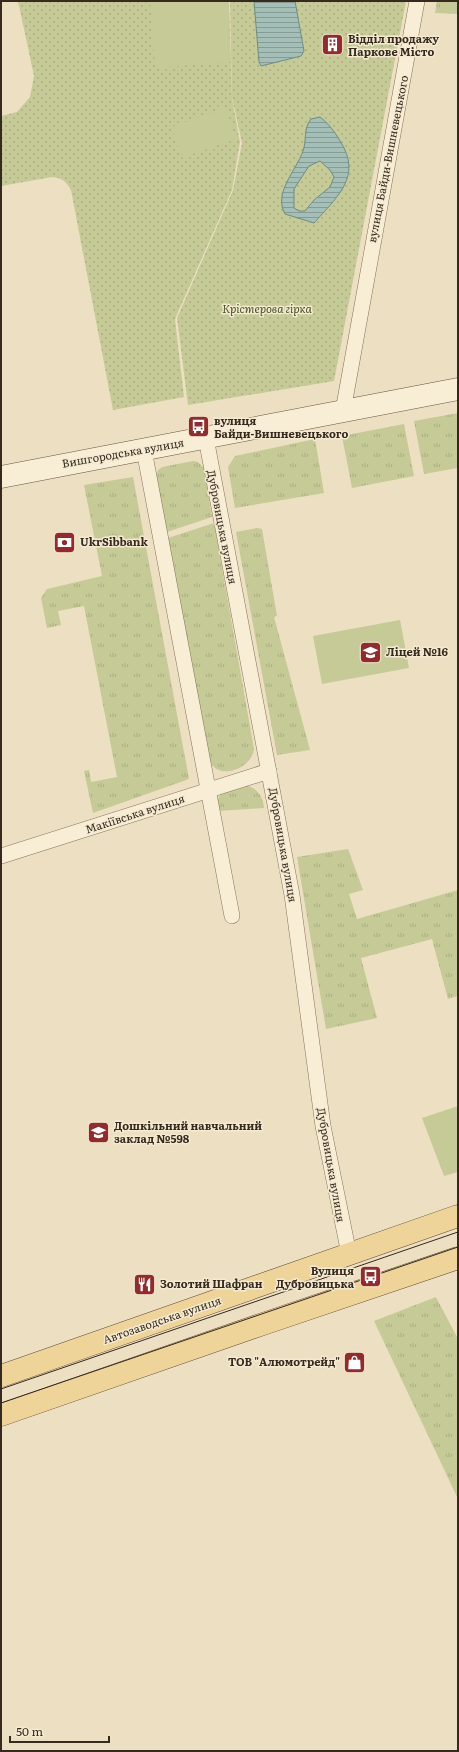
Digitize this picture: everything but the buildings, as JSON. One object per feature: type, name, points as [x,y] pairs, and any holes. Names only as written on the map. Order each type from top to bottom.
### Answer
[{"type":"main road","name":"Вишгородська вулиця","points":[[1,477],[458,389]]},
{"type":"main road","name":"Автозаводська вулиця","points":[[1,1376],[458,1216]]},
{"type":"main road","points":[[1,1415],[458,1258]]},
{"type":"street","name":"вулиця Байди-Вишневецького","points":[[343,411],[417,1]]},
{"type":"street","name":"Дубровицька вулиця","points":[[206,438],[292,895],[323,1126],[349,1254]]},
{"type":"street","points":[[144,450],[232,916]]},
{"type":"street","name":"Макіївська вулиця","points":[[1,856],[269,771]]},
{"type":"green space","points":[[18,1],[229,1],[232,98],[240,142],[232,190],[175,319],[184,397],[113,410],[71,190],[63,180],[52,177],[1,186],[1,116],[17,112],[30,97],[34,76]]},
{"type":"green space","points":[[150,1],[227,1],[231,62],[155,68]]},
{"type":"green space","name":"Крістерова гірка","points":[[230,1],[406,1],[334,381],[188,405],[177,318],[233,190],[242,143],[232,97]]},
{"type":"green space","points":[[437,1],[458,1],[458,14],[435,13]]},
{"type":"green space","points":[[225,108],[236,139],[182,158],[171,127]]},
{"type":"green space","points":[[458,413],[458,468],[424,474],[414,421]]},
{"type":"green space","points":[[404,424],[414,476],[352,488],[342,436]]},
{"type":"green space","points":[[315,439],[324,493],[235,508],[228,467],[235,456]]},
{"type":"green space","points":[[193,461],[198,462],[204,468],[212,517],[167,532],[156,476],[158,470],[162,467]]},
{"type":"green space","points":[[133,477],[189,779],[93,813],[84,771],[89,770],[91,782],[117,777],[84,606],[58,611],[61,625],[47,628],[41,598],[47,589],[102,576],[84,485]]},
{"type":"green space","points":[[214,523],[254,749],[253,755],[245,764],[239,768],[227,771],[221,771],[215,768],[208,758],[168,538]]},
{"type":"green space","points":[[257,528],[262,529],[277,616],[274,617],[310,750],[277,755],[236,532]]},
{"type":"green space","points":[[400,620],[409,668],[322,684],[313,636]]},
{"type":"green space","points":[[242,784],[251,787],[258,792],[262,799],[264,808],[218,811],[218,799],[221,793]]},
{"type":"green space","points":[[348,849],[363,890],[349,894],[357,919],[458,890],[458,996],[448,999],[432,939],[361,958],[377,1018],[326,1029],[297,857]]},
{"type":"green space","points":[[458,1106],[458,1172],[444,1176],[422,1118]]},
{"type":"green space","points":[[436,1297],[458,1339],[458,1499],[374,1321]]},
{"type":"water","points":[[254,1],[295,1],[304,51],[301,56],[261,66],[259,62]]},
{"type":"water","points":[[320,117],[331,128],[346,154],[349,165],[348,175],[338,195],[314,223],[285,214],[282,206],[284,190],[300,159],[304,147],[307,127],[311,119]],"holes":[[[320,161],[330,170],[334,177],[330,187],[314,200],[305,211],[299,211],[294,208],[294,189],[309,166]]]},
{"type":"tram line","points":[[1,1389],[458,1232]]},
{"type":"tram line","points":[[1,1403],[458,1247]]},
{"type":"place","name":"Відділ продажу Паркове Місто","points":[[333,45]]},
{"type":"place","name":"вулиця Байди-Вишневецького","points":[[198,427]]},
{"type":"place","name":"UkrSibbank","points":[[65,542]]},
{"type":"place","name":"Ліцей №16","points":[[371,652]]},
{"type":"place","name":"Дошкільний навчальний заклад №598","points":[[98,1132]]},
{"type":"place","name":"Вулиця Дубровицька","points":[[370,1277]]},
{"type":"place","name":"Золотий Шафран","points":[[144,1284]]},
{"type":"place","name":"ТОВ \"Алюмотрейд\"","points":[[355,1362]]}]
